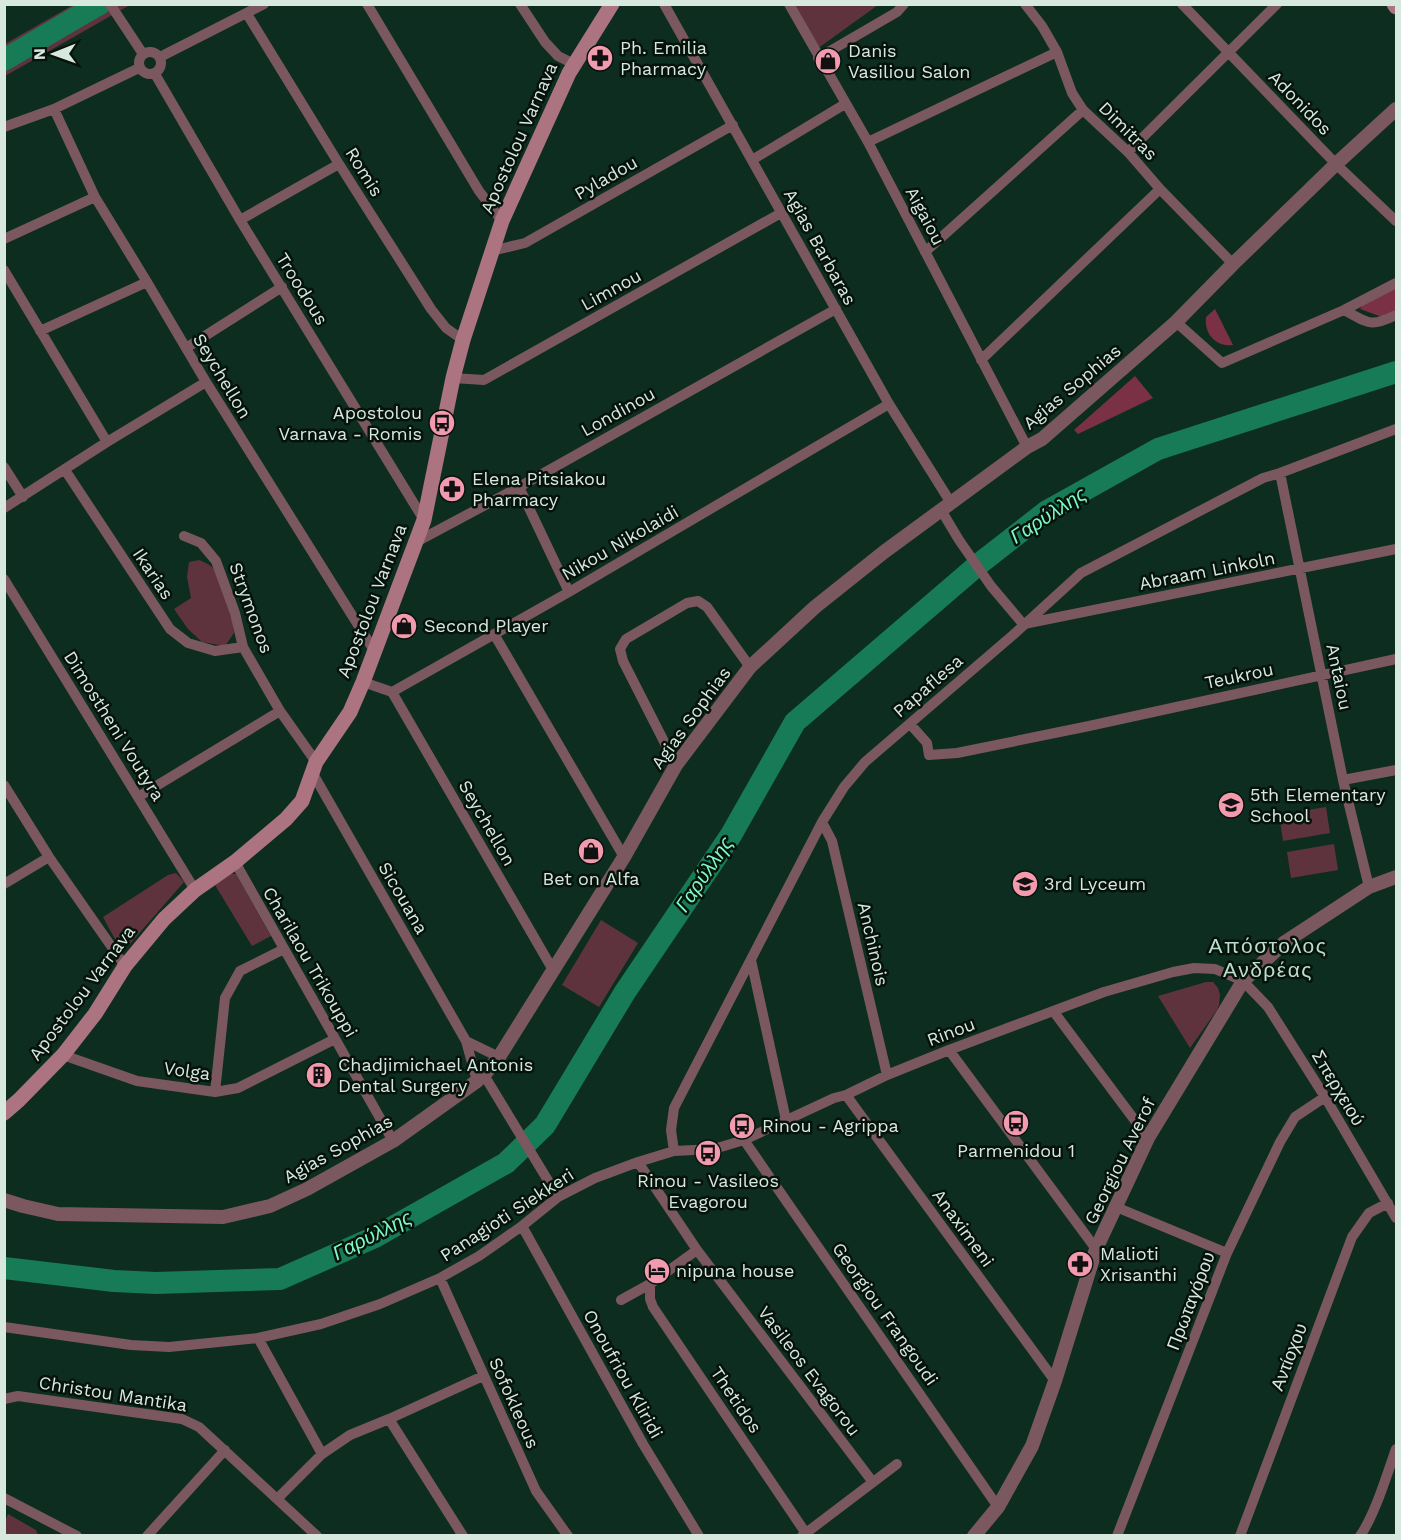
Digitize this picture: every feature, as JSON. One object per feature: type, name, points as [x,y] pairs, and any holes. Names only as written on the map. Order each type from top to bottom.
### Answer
[{"type":"main road","name":"Apostolou Varnava","points":[[4,1113],[20,1100],[63,1055],[95,1014],[125,966],[164,919],[195,890],[235,862],[286,819],[302,801],[314,767],[350,712],[424,520],[453,378],[502,221],[574,64],[612,4]]},
{"type":"street","points":[[110,4],[142,54]]},
{"type":"street","points":[[160,57],[264,4]]},
{"type":"street","points":[[367,4],[479,191],[502,221]]},
{"type":"street","points":[[520,4],[545,42],[558,56],[574,64]]},
{"type":"street","name":"Agias Barbaras","points":[[664,4],[946,507],[959,540],[991,586],[1023,624]]},
{"type":"street","name":"Aigaiou","points":[[789,4],[868,142],[1027,447]]},
{"type":"street","name":"Dimitras","points":[[1025,4],[1042,26],[1057,52],[1072,93],[1083,110],[1128,152],[1160,189],[1233,264]]},
{"type":"street","name":"Adonidos","points":[[1182,4],[1336,164],[1396,221]]},
{"type":"street","points":[[1128,152],[1277,4]]},
{"type":"street","points":[[818,58],[897,12],[902,5]]},
{"type":"street","name":"Romis","points":[[247,14],[431,309],[446,328],[463,340]]},
{"type":"street","points":[[154,52],[160,57],[160,69],[155,74],[144,73],[139,68],[142,54],[154,52]]},
{"type":"street","points":[[868,142],[1057,52]]},
{"type":"street","points":[[4,127],[54,109],[139,68]]},
{"type":"street","name":"Troodous","points":[[155,74],[240,220],[424,520]]},
{"type":"street","points":[[752,160],[845,104]]},
{"type":"street","name":"Seychellon","points":[[54,109],[95,196],[206,382],[375,652]]},
{"type":"street","name":"Agias Sophias","points":[[4,1200],[58,1214],[223,1217],[270,1206],[307,1189],[393,1141],[481,1078],[499,1057],[554,970],[624,857],[676,765],[750,667],[815,607],[884,552],[1027,447],[1042,439],[1176,322],[1336,164],[1396,109]]},
{"type":"street","points":[[925,252],[1083,110]]},
{"type":"street","name":"Pyladou","points":[[491,251],[525,243],[733,125]]},
{"type":"street","points":[[240,220],[339,164]]},
{"type":"street","points":[[981,360],[1160,189]]},
{"type":"street","points":[[4,239],[95,196]]},
{"type":"street","name":"Limnou","points":[[453,378],[484,380],[782,213]]},
{"type":"street","points":[[4,270],[107,442]]},
{"type":"street","points":[[40,331],[147,282]]},
{"type":"street","points":[[1176,322],[1222,363],[1344,310],[1396,283]]},
{"type":"street","points":[[186,348],[282,287]]},
{"type":"street","name":"Londinou","points":[[416,542],[519,487],[836,309]]},
{"type":"street","points":[[1344,310],[1368,323],[1379,323],[1396,315]]},
{"type":"street","points":[[4,508],[206,382]]},
{"type":"street","name":"Nikou Nikolaidi","points":[[392,692],[889,404]]},
{"type":"street","name":"Papaflesa","points":[[674,1151],[671,1130],[674,1108],[822,822],[844,787],[865,762],[1013,635],[1081,573],[1263,478],[1396,429]]},
{"type":"street","points":[[4,467],[23,497]]},
{"type":"street","name":"Ikarias","points":[[65,470],[170,629],[188,643],[215,651],[243,647]]},
{"type":"street","name":"Antaiou","points":[[1280,473],[1343,780],[1369,887]]},
{"type":"street","points":[[519,487],[569,591]]},
{"type":"street","name":"Strymonos","points":[[184,536],[201,543],[216,561],[235,613],[243,647],[314,767]]},
{"type":"street","name":"Abraam Linkoln","points":[[1023,624],[1396,549]]},
{"type":"street","name":"Dimostheni Voutyra","points":[[4,579],[195,890]]},
{"type":"street","points":[[676,765],[623,661],[620,649],[626,639],[687,603],[698,600],[707,607],[750,667]]},
{"type":"street","points":[[494,634],[624,857]]},
{"type":"street","name":"Teukrou","points":[[910,724],[927,743],[929,755],[957,753],[1396,659]]},
{"type":"street","points":[[363,682],[392,692]]},
{"type":"street","name":"Seychellon","points":[[392,692],[554,970]]},
{"type":"street","points":[[138,796],[280,711]]},
{"type":"street","name":"Sicouana","points":[[314,767],[466,1041],[481,1078],[507,1111],[558,1197]]},
{"type":"street","points":[[1343,780],[1396,770]]},
{"type":"street","points":[[4,785],[49,857],[125,966]]},
{"type":"street","name":"Anchinois","points":[[822,822],[832,841],[887,1075]]},
{"type":"street","points":[[4,884],[49,857]]},
{"type":"street","name":"Charilaou Trikouppi","points":[[235,862],[393,1141]]},
{"type":"street","name":"Georgiou Averof","points":[[974,1536],[998,1507],[1032,1446],[1096,1249],[1148,1137],[1244,981],[1285,942],[1369,887],[1396,877]]},
{"type":"street","points":[[215,1092],[225,998],[240,971],[284,949]]},
{"type":"street","points":[[751,960],[786,1120]]},
{"type":"street","name":"Rinou","points":[[674,1151],[714,1149],[744,1140],[887,1075],[1104,992],[1194,968],[1215,969],[1244,981]]},
{"type":"street","name":"Σπερχειού","points":[[1244,981],[1268,1007],[1325,1097],[1396,1218]]},
{"type":"street","points":[[1054,1012],[1148,1137]]},
{"type":"street","name":"Volga","points":[[63,1055],[137,1081],[215,1092],[238,1088],[335,1039]]},
{"type":"street","points":[[466,1041],[499,1057]]},
{"type":"street","points":[[949,1050],[1096,1249]]},
{"type":"street","name":"Anaximeni","points":[[846,1095],[1054,1381]]},
{"type":"street","name":"Πρωταγόρου","points":[[1117,1536],[1227,1253],[1280,1142],[1295,1117],[1325,1097]]},
{"type":"street","name":"Georgiou Frangoudi","points":[[744,1140],[998,1507]]},
{"type":"street","name":"Panagioti Siekkeri","points":[[4,1327],[169,1347],[258,1338],[321,1324],[380,1304],[440,1278],[479,1256],[558,1197],[595,1178],[674,1151]]},
{"type":"street","name":"Vasileos Evagorou","points":[[638,1162],[697,1250],[872,1481]]},
{"type":"street","name":"Αντίοχου","points":[[1240,1536],[1352,1237],[1369,1213],[1388,1203]]},
{"type":"street","points":[[1116,1207],[1227,1253]]},
{"type":"street","name":"Onoufriou Kliridi","points":[[522,1226],[643,1444],[699,1536]]},
{"type":"street","points":[[621,1300],[651,1284],[697,1250]]},
{"type":"street","name":"Sofokleous","points":[[440,1278],[536,1491],[568,1536]]},
{"type":"street","name":"Thetidos","points":[[651,1284],[650,1299],[653,1307],[803,1534]]},
{"type":"street","points":[[258,1338],[322,1454]]},
{"type":"street","points":[[277,1499],[322,1454],[350,1435],[483,1376]]},
{"type":"street","name":"Christou Mantika","points":[[4,1399],[18,1396],[182,1419],[200,1427],[317,1536]]},
{"type":"street","points":[[389,1419],[463,1536]]},
{"type":"street","points":[[1360,1536],[1376,1503],[1396,1449]]},
{"type":"street","points":[[147,1536],[225,1450]]},
{"type":"street","points":[[803,1534],[897,1464]]},
{"type":"street","points":[[4,1498],[54,1531],[77,1536]]},
{"type":"shaded area","points":[[73,5],[130,5],[5,76],[5,44]]},
{"type":"shaded area","points":[[794,5],[878,5],[817,49]]},
{"type":"shaded area","points":[[1396,287],[1396,310],[1382,317],[1360,309],[1364,303]]},
{"type":"shaded area","points":[[1215,309],[1233,345],[1216,342],[1209,334],[1206,317]]},
{"type":"shaded area","points":[[1135,376],[1153,398],[1078,434],[1074,430]]},
{"type":"shaded area","points":[[199,560],[211,566],[227,598],[234,633],[225,646],[202,642],[188,629],[174,609],[191,598],[187,577],[189,562]]},
{"type":"shaded area","points":[[1326,807],[1330,833],[1283,841],[1279,815]]},
{"type":"shaded area","points":[[1334,844],[1338,870],[1291,878],[1287,852]]},
{"type":"shaded area","points":[[176,873],[184,882],[129,945],[116,941],[103,917],[168,875]]},
{"type":"shaded area","points":[[229,873],[236,874],[271,936],[252,946],[215,885]]},
{"type":"shaded area","points":[[601,920],[638,943],[599,1007],[562,985]]},
{"type":"shaded area","points":[[1213,982],[1218,988],[1219,1005],[1190,1048],[1158,996]]},
{"type":"shaded area","points":[[8,1514],[36,1530],[38,1535],[5,1535],[5,1521]]},
{"type":"waterway","name":"Γαρύλλης","points":[[4,60],[100,4]]},
{"type":"waterway","name":"Γαρύλλης","points":[[4,1268],[114,1281],[156,1283],[280,1279],[375,1237],[506,1163],[545,1125],[625,992],[731,835],[795,722],[979,564],[1047,511],[1158,449],[1396,372]]},
{"type":"place","name":"Ph. Emilia Pharmacy","points":[[600,58]]},
{"type":"place","name":"Danis Vasiliou Salon","points":[[828,61]]},
{"type":"place","name":"Apostolou Varnava - Romis","points":[[442,423]]},
{"type":"place","name":"Elena Pitsiakou Pharmacy","points":[[452,489]]},
{"type":"place","name":"Second Player","points":[[404,626]]},
{"type":"place","name":"5th Elementary School","points":[[1231,805]]},
{"type":"place","name":"Bet on Alfa","points":[[591,851]]},
{"type":"place","name":"3rd Lyceum","points":[[1025,884]]},
{"type":"place","name":"Chadjimichael Antonis Dental Surgery","points":[[319,1075]]},
{"type":"place","name":"Parmenidou 1","points":[[1016,1123]]},
{"type":"place","name":"Rinou - Agrippa","points":[[742,1126]]},
{"type":"place","name":"Rinou - Vasileos Evagorou","points":[[708,1153]]},
{"type":"place","name":"Malioti Xrisanthi","points":[[1080,1264]]},
{"type":"place","name":"nipuna house","points":[[657,1271]]},
{"type":"district","name":"Απόστολος Ανδρέας","points":[[1268,958]]}]
